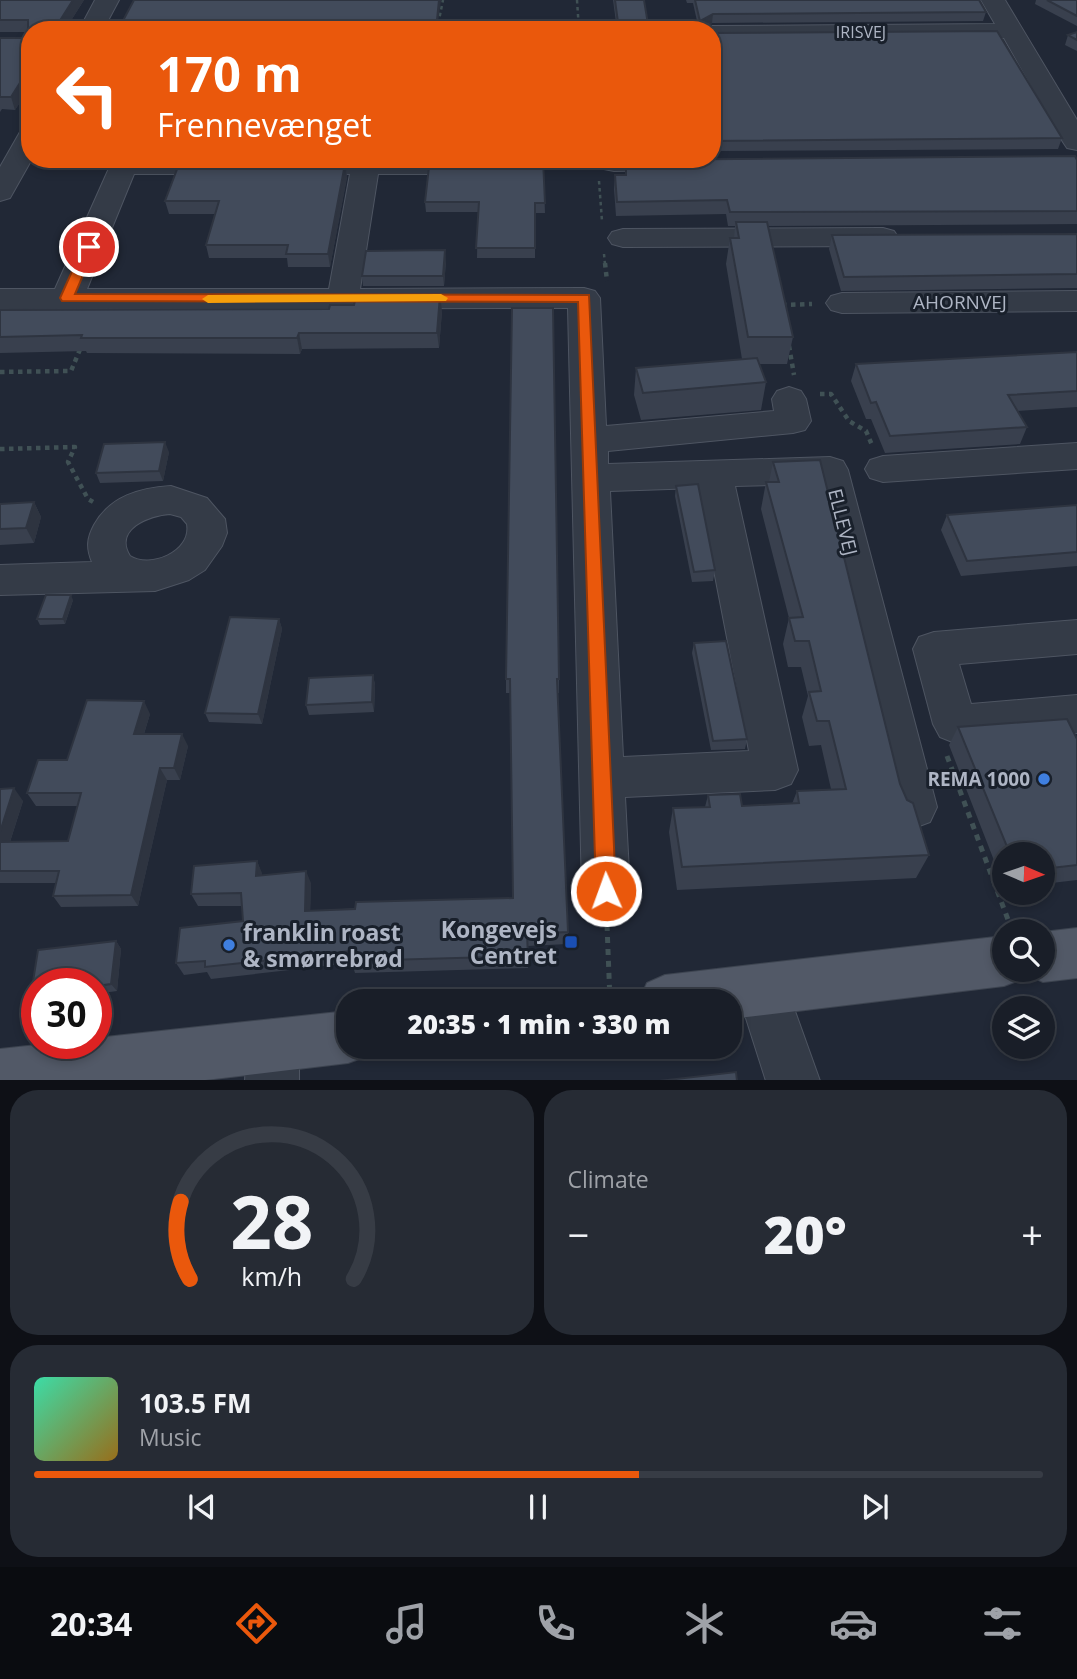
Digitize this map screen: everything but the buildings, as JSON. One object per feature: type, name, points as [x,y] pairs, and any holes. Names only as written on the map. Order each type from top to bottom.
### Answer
[{"type":"main road","points":[[1055,956],[1077,953]]},
{"type":"main road","points":[[742,992],[992,962]]},
{"type":"main road","points":[[0,1076],[272,1063],[336,1041]]},
{"type":"street","points":[[96,21],[107,0]]},
{"type":"street","points":[[993,0],[1072,153]]},
{"type":"street","name":"IRISVEJ","points":[[721,33],[1010,31]]},
{"type":"street","points":[[0,192],[7,167],[21,149]]},
{"type":"street","points":[[67,298],[123,168]]},
{"type":"street","points":[[343,299],[365,168]]},
{"type":"street","points":[[623,238],[911,236]]},
{"type":"street","points":[[0,299],[584,298],[606,891]]},
{"type":"street","name":"AHORNVEJ","points":[[842,303],[1077,302]]},
{"type":"street","points":[[589,459],[793,421],[793,396]]},
{"type":"street","points":[[883,469],[1077,456]]},
{"type":"street","name":"ELLEVEJ","points":[[589,459],[714,473],[830,470],[914,807]]},
{"type":"street","points":[[601,778],[775,770],[714,473]]},
{"type":"street","points":[[0,579],[149,576],[182,567],[196,557],[206,544],[209,531],[207,519],[199,509],[171,500],[154,501],[122,515],[106,538],[110,561],[119,570],[149,576]]},
{"type":"street","points":[[1077,637],[934,649],[955,724],[1077,713]]},
{"type":"street","points":[[763,990],[793,1080]]},
{"type":"path","points":[[439,21],[443,0]]},
{"type":"path","points":[[577,0],[578,21]]},
{"type":"path","points":[[778,293],[783,318]]},
{"type":"path","points":[[0,372],[71,371],[101,298]]},
{"type":"path","points":[[788,343],[793,396],[831,394],[849,421],[866,431],[883,469]]},
{"type":"path","points":[[0,449],[75,447],[68,462],[88,499],[122,515]]},
{"type":"path","points":[[955,724],[943,743],[1008,919]]},
{"type":"path","points":[[606,891],[610,989]]},
{"type":"slow traffic","points":[[208,299],[441,298]]},
{"type":"place","name":"REMA 1000","points":[[1044,779]]},
{"type":"place","name":"Kongevejs Centret","points":[[571,942]]},
{"type":"place","name":"franklin roast & smørrebrød","points":[[229,945]]},
{"type":"route","points":[[89,247],[67,298],[584,298],[606,891]]}]
